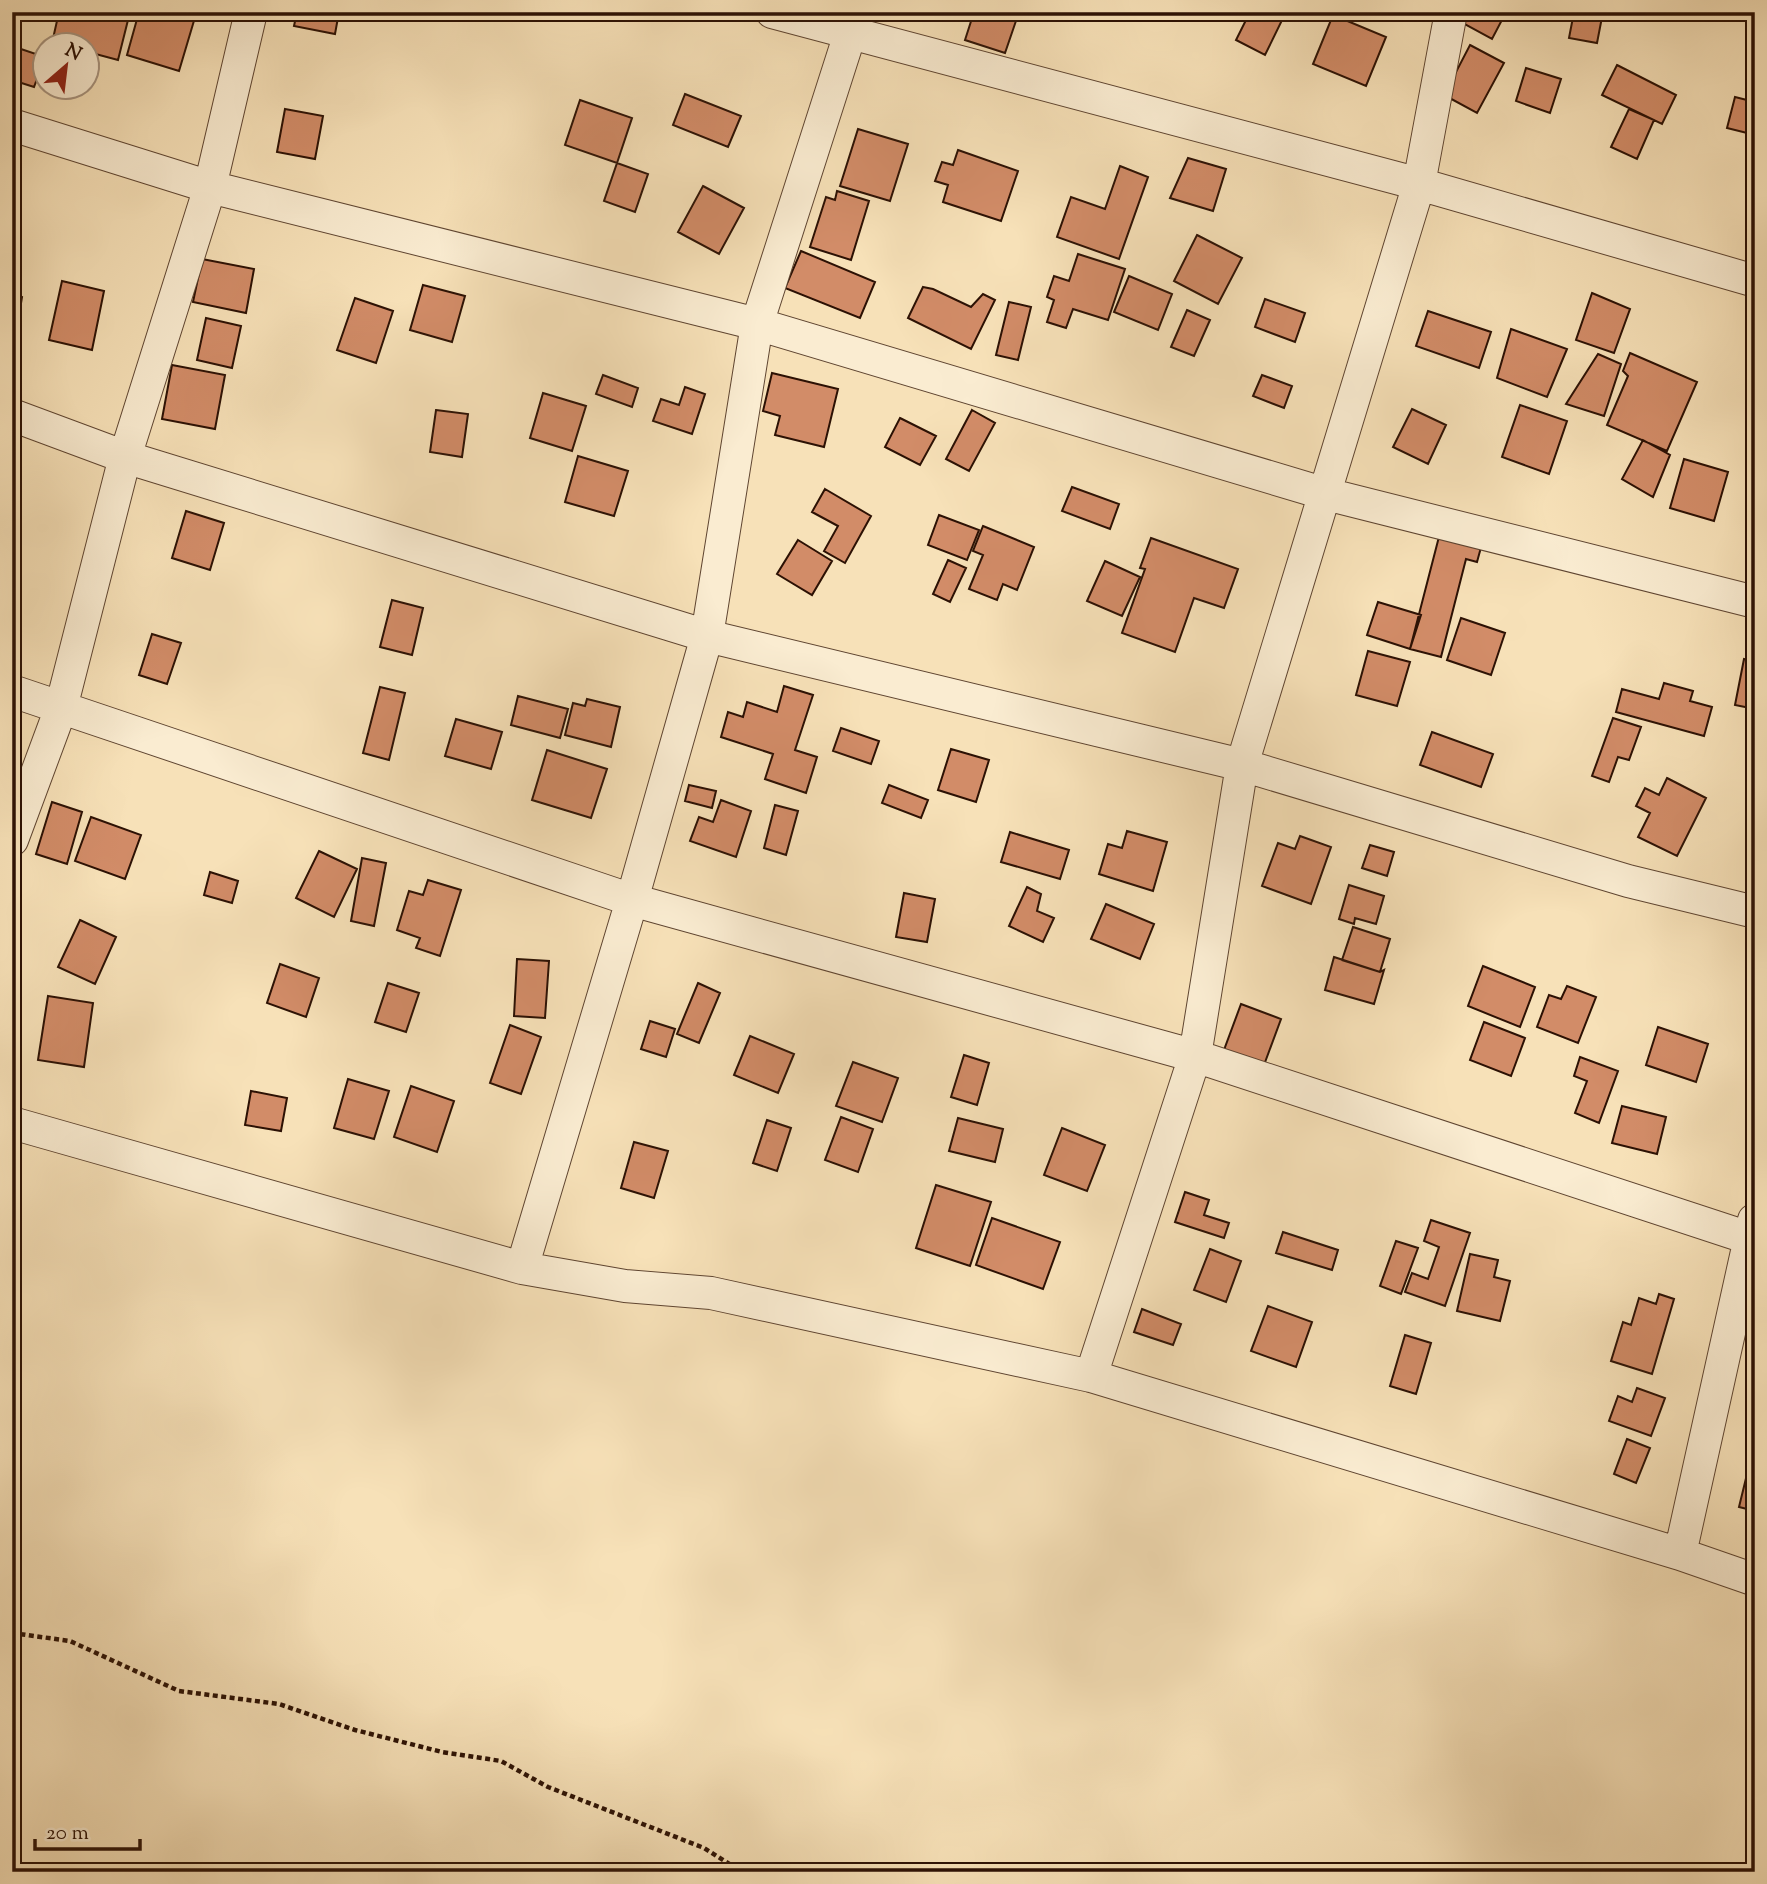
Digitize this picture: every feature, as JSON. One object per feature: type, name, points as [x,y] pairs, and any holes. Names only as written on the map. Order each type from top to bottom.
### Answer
[{"type":"street","points":[[12,840],[61,708],[125,457],[210,187],[251,12]]},
{"type":"street","points":[[772,12],[854,23],[1755,281]]},
{"type":"street","points":[[1091,1376],[1195,1056],[1242,765],[1419,184],[1451,12]]},
{"type":"street","points":[[522,1268],[632,900],[707,636],[757,324],[854,23]]},
{"type":"street","points":[[12,125],[210,187],[757,324],[1326,494],[1755,602]]},
{"type":"street","points":[[12,415],[125,457],[707,636],[1242,765],[1628,881],[1755,912]]},
{"type":"street","points":[[12,691],[632,900],[1195,1056],[1753,1232],[1680,1554]]},
{"type":"street","points":[[12,1123],[522,1268],[625,1286],[710,1293],[1091,1376],[1680,1554],[1755,1580]]},
{"type":"path","points":[[12,1633],[70,1641],[179,1691],[279,1704],[355,1730],[442,1752],[501,1761],[548,1787],[704,1848],[742,1872]]},
{"type":"building","points":[[59,12],[130,12],[118,60],[102,56],[102,32],[54,32]]},
{"type":"building","points":[[139,12],[196,14],[179,71],[127,55]]},
{"type":"building","points":[[297,12],[339,12],[335,34],[294,26]]},
{"type":"building","points":[[974,12],[1011,12],[1018,15],[1005,53],[965,40]]},
{"type":"building","points":[[1250,12],[1286,12],[1265,55],[1236,40]]},
{"type":"building","points":[[1462,12],[1498,12],[1504,16],[1492,39],[1457,20]]},
{"type":"building","points":[[1574,12],[1603,12],[1597,43],[1569,38]]},
{"type":"building","points":[[1333,15],[1386,37],[1366,86],[1313,64]]},
{"type":"building","points":[[1470,45],[1504,63],[1477,113],[1444,95]]},
{"type":"building","points":[[12,46],[32,53],[32,86],[12,80]]},
{"type":"building","points":[[1617,65],[1676,95],[1662,124],[1602,95]]},
{"type":"building","points":[[1526,68],[1561,79],[1550,113],[1516,101]]},
{"type":"building","points":[[685,94],[741,116],[728,147],[673,125]]},
{"type":"building","points":[[1735,97],[1755,102],[1755,135],[1727,128]]},
{"type":"building","points":[[580,100],[632,118],[617,163],[565,145]]},
{"type":"building","points":[[285,109],[323,116],[315,159],[277,152]]},
{"type":"building","points":[[1629,109],[1654,120],[1637,159],[1611,147]]},
{"type":"building","points":[[858,129],[908,144],[890,201],[840,186]]},
{"type":"building","points":[[958,150],[1018,171],[1001,221],[943,202],[948,185],[935,181],[942,162],[953,165]]},
{"type":"building","points":[[1188,158],[1226,169],[1213,211],[1170,198]]},
{"type":"building","points":[[617,163],[648,174],[635,212],[604,201]]},
{"type":"building","points":[[1120,166],[1148,177],[1119,259],[1057,237],[1071,197],[1105,209]]},
{"type":"building","points":[[703,186],[744,208],[719,254],[678,232]]},
{"type":"building","points":[[837,191],[869,201],[851,260],[810,247],[826,197],[835,200]]},
{"type":"building","points":[[1197,235],[1242,258],[1218,304],[1174,281]]},
{"type":"building","points":[[801,251],[875,282],[860,318],[785,288]]},
{"type":"building","points":[[1078,254],[1125,269],[1108,320],[1073,309],[1066,328],[1047,322],[1054,300],[1047,297],[1054,276],[1069,281]]},
{"type":"building","points":[[202,259],[254,269],[246,313],[193,302]]},
{"type":"building","points":[[1129,276],[1172,294],[1158,330],[1114,312]]},
{"type":"building","points":[[62,281],[104,291],[92,350],[49,340]]},
{"type":"building","points":[[423,285],[465,296],[452,342],[410,330]]},
{"type":"building","points":[[923,287],[971,307],[983,294],[995,300],[971,349],[908,318]]},
{"type":"building","points":[[1592,293],[1630,309],[1614,353],[1576,340]]},
{"type":"building","points":[[12,295],[22,297],[15,341],[12,340]]},
{"type":"building","points":[[355,298],[393,311],[376,363],[337,350]]},
{"type":"building","points":[[1265,299],[1305,313],[1295,342],[1255,327]]},
{"type":"building","points":[[1009,302],[1031,307],[1018,360],[996,355]]},
{"type":"building","points":[[1187,310],[1210,320],[1194,356],[1171,347]]},
{"type":"building","points":[[1428,311],[1491,332],[1479,368],[1416,346]]},
{"type":"building","points":[[206,318],[241,326],[232,368],[197,360]]},
{"type":"building","points":[[1511,329],[1567,349],[1547,397],[1497,378]]},
{"type":"building","points":[[1630,353],[1697,382],[1667,451],[1607,425],[1628,376],[1623,371]]},
{"type":"building","points":[[1598,354],[1621,364],[1604,416],[1566,404]]},
{"type":"building","points":[[172,365],[225,375],[215,429],[162,419]]},
{"type":"building","points":[[772,373],[838,389],[824,447],[775,435],[780,416],[763,411]]},
{"type":"building","points":[[603,375],[638,388],[632,407],[596,394]]},
{"type":"building","points":[[1262,375],[1292,386],[1284,408],[1253,396]]},
{"type":"building","points":[[685,387],[705,394],[692,434],[653,421],[661,399],[679,405]]},
{"type":"building","points":[[543,393],[586,406],[572,451],[530,438]]},
{"type":"building","points":[[1520,405],[1567,421],[1549,474],[1502,457]]},
{"type":"building","points":[[1412,409],[1446,425],[1428,464],[1393,447]]},
{"type":"building","points":[[436,410],[468,414],[462,457],[430,452]]},
{"type":"building","points":[[972,410],[995,423],[969,471],[946,459]]},
{"type":"building","points":[[900,418],[936,436],[920,465],[885,447]]},
{"type":"building","points":[[1643,440],[1670,455],[1653,497],[1622,479]]},
{"type":"building","points":[[578,456],[628,471],[614,516],[565,502]]},
{"type":"building","points":[[1684,459],[1728,472],[1714,521],[1670,508]]},
{"type":"building","points":[[1072,487],[1119,504],[1110,529],[1062,511]]},
{"type":"building","points":[[825,489],[871,516],[845,563],[824,551],[838,526],[812,512]]},
{"type":"building","points":[[186,511],[224,523],[210,570],[172,558]]},
{"type":"building","points":[[939,515],[979,530],[967,560],[928,545]]},
{"type":"building","points":[[983,526],[1034,547],[1017,590],[1003,584],[997,600],[969,589],[983,555],[973,551]]},
{"type":"building","points":[[1441,529],[1483,540],[1477,562],[1466,559],[1441,657],[1410,649]]},
{"type":"building","points":[[1151,538],[1238,569],[1224,608],[1194,598],[1175,652],[1122,633],[1145,569],[1140,568]]},
{"type":"building","points":[[798,540],[832,561],[812,595],[777,574]]},
{"type":"building","points":[[948,560],[966,568],[950,602],[933,594]]},
{"type":"building","points":[[1105,561],[1140,577],[1122,616],[1087,601]]},
{"type":"building","points":[[392,600],[423,608],[412,655],[380,647]]},
{"type":"building","points":[[1378,602],[1421,615],[1410,649],[1367,635]]},
{"type":"building","points":[[1461,618],[1505,633],[1491,675],[1447,660]]},
{"type":"building","points":[[152,634],[181,643],[167,684],[139,675]]},
{"type":"building","points":[[1368,651],[1410,662],[1397,706],[1356,695]]},
{"type":"building","points":[[1744,659],[1755,661],[1755,709],[1735,705]]},
{"type":"building","points":[[1664,683],[1693,691],[1690,701],[1712,707],[1704,736],[1616,712],[1622,689],[1659,699]]},
{"type":"building","points":[[784,686],[813,695],[795,750],[817,757],[806,793],[765,779],[773,754],[721,737],[728,712],[743,717],[747,702],[777,712]]},
{"type":"building","points":[[380,687],[405,693],[389,760],[363,753]]},
{"type":"building","points":[[518,696],[568,709],[560,738],[511,725]]},
{"type":"building","points":[[587,699],[620,707],[611,747],[565,735],[573,703],[585,706]]},
{"type":"building","points":[[1613,718],[1641,727],[1629,760],[1618,757],[1609,782],[1592,776]]},
{"type":"building","points":[[456,719],[502,732],[491,769],[445,756]]},
{"type":"building","points":[[841,728],[879,741],[871,764],[833,751]]},
{"type":"building","points":[[1432,732],[1493,754],[1481,787],[1420,765]]},
{"type":"building","points":[[951,749],[989,760],[976,802],[938,790]]},
{"type":"building","points":[[547,750],[607,769],[591,818],[532,800]]},
{"type":"building","points":[[1667,778],[1706,798],[1677,856],[1638,837],[1650,813],[1636,806],[1645,788],[1659,795]]},
{"type":"building","points":[[689,785],[716,791],[712,808],[685,801]]},
{"type":"building","points":[[889,785],[928,800],[921,818],[882,803]]},
{"type":"building","points":[[721,800],[751,811],[736,857],[690,841],[699,817],[713,822]]},
{"type":"building","points":[[52,802],[82,812],[67,864],[36,854]]},
{"type":"building","points":[[775,805],[798,811],[786,855],[764,848]]},
{"type":"building","points":[[91,817],[141,835],[125,879],[75,861]]},
{"type":"building","points":[[1127,831],[1167,842],[1153,891],[1099,874],[1108,844],[1122,848]]},
{"type":"building","points":[[1010,832],[1069,850],[1060,879],[1001,862]]},
{"type":"building","points":[[1300,836],[1331,847],[1311,904],[1262,886],[1278,843],[1295,849]]},
{"type":"building","points":[[1370,845],[1394,852],[1387,876],[1362,868]]},
{"type":"building","points":[[319,851],[357,869],[334,917],[296,898]]},
{"type":"building","points":[[362,858],[386,863],[374,926],[351,921]]},
{"type":"building","points":[[210,872],[238,881],[232,903],[204,895]]},
{"type":"building","points":[[428,880],[461,890],[440,956],[416,948],[420,938],[397,930],[409,891],[423,895]]},
{"type":"building","points":[[1349,885],[1384,896],[1376,924],[1355,918],[1354,924],[1339,919]]},
{"type":"building","points":[[1027,887],[1041,894],[1037,911],[1054,918],[1043,942],[1009,926]]},
{"type":"building","points":[[904,893],[935,899],[927,942],[896,937]]},
{"type":"building","points":[[1106,904],[1154,924],[1140,959],[1091,939]]},
{"type":"building","points":[[80,920],[116,937],[95,984],[58,967]]},
{"type":"building","points":[[1353,927],[1390,939],[1380,972],[1342,960]]},
{"type":"building","points":[[1334,957],[1380,972],[1384,970],[1374,1004],[1325,990]]},
{"type":"building","points":[[517,959],[549,961],[545,1018],[514,1016]]},
{"type":"building","points":[[280,964],[319,978],[306,1017],[267,1003]]},
{"type":"building","points":[[1483,966],[1535,987],[1520,1027],[1468,1006]]},
{"type":"building","points":[[388,983],[419,993],[406,1032],[375,1022]]},
{"type":"building","points":[[698,983],[720,993],[699,1043],[677,1034]]},
{"type":"building","points":[[1567,986],[1596,997],[1578,1043],[1537,1027],[1549,995],[1561,999]]},
{"type":"building","points":[[48,996],[93,1003],[84,1067],[38,1060]]},
{"type":"building","points":[[1241,1004],[1281,1019],[1264,1065],[1224,1050]]},
{"type":"building","points":[[650,1021],[675,1029],[666,1057],[641,1049]]},
{"type":"building","points":[[1484,1022],[1525,1038],[1511,1076],[1470,1060]]},
{"type":"building","points":[[510,1025],[541,1037],[521,1094],[490,1083]]},
{"type":"building","points":[[1658,1027],[1708,1044],[1696,1082],[1646,1065]]},
{"type":"building","points":[[750,1036],[794,1054],[778,1093],[734,1075]]},
{"type":"building","points":[[964,1055],[989,1063],[977,1105],[951,1097]]},
{"type":"building","points":[[1580,1057],[1618,1071],[1599,1123],[1575,1113],[1587,1081],[1574,1076]]},
{"type":"building","points":[[853,1062],[898,1078],[882,1122],[836,1106]]},
{"type":"building","points":[[348,1079],[389,1091],[374,1139],[334,1128]]},
{"type":"building","points":[[411,1086],[454,1101],[437,1152],[394,1137]]},
{"type":"building","points":[[251,1091],[287,1098],[281,1131],[245,1125]]},
{"type":"building","points":[[1622,1106],[1666,1117],[1657,1154],[1612,1143]]},
{"type":"building","points":[[841,1117],[873,1129],[858,1172],[825,1160]]},
{"type":"building","points":[[958,1118],[1003,1129],[995,1162],[949,1151]]},
{"type":"building","points":[[767,1120],[791,1128],[777,1171],[753,1163]]},
{"type":"building","points":[[1062,1128],[1105,1145],[1087,1191],[1044,1175]]},
{"type":"building","points":[[634,1142],[668,1151],[654,1198],[621,1188]]},
{"type":"building","points":[[936,1185],[991,1202],[970,1266],[916,1248]]},
{"type":"building","points":[[1185,1192],[1209,1200],[1204,1215],[1229,1223],[1224,1238],[1175,1222]]},
{"type":"building","points":[[992,1218],[1060,1242],[1043,1289],[976,1265]]},
{"type":"building","points":[[1431,1220],[1470,1233],[1445,1306],[1405,1292],[1412,1273],[1428,1279],[1439,1247],[1424,1241]]},
{"type":"building","points":[[1283,1232],[1338,1250],[1332,1270],[1276,1253]]},
{"type":"building","points":[[1396,1241],[1418,1248],[1401,1294],[1380,1286]]},
{"type":"building","points":[[1210,1249],[1241,1261],[1226,1302],[1194,1290]]},
{"type":"building","points":[[1470,1254],[1498,1260],[1494,1277],[1510,1281],[1500,1321],[1457,1311]]},
{"type":"building","points":[[1659,1294],[1674,1299],[1652,1374],[1611,1361],[1623,1322],[1631,1325],[1639,1298],[1656,1304]]},
{"type":"building","points":[[1268,1306],[1312,1322],[1296,1367],[1251,1351]]},
{"type":"building","points":[[1142,1309],[1181,1324],[1173,1345],[1134,1332]]},
{"type":"building","points":[[1405,1335],[1431,1343],[1416,1394],[1390,1386]]},
{"type":"building","points":[[1637,1388],[1665,1398],[1651,1436],[1609,1421],[1618,1396],[1632,1402]]},
{"type":"building","points":[[1627,1439],[1650,1448],[1636,1483],[1614,1474]]},
{"type":"building","points":[[1749,1466],[1755,1467],[1755,1511],[1739,1507]]}]
